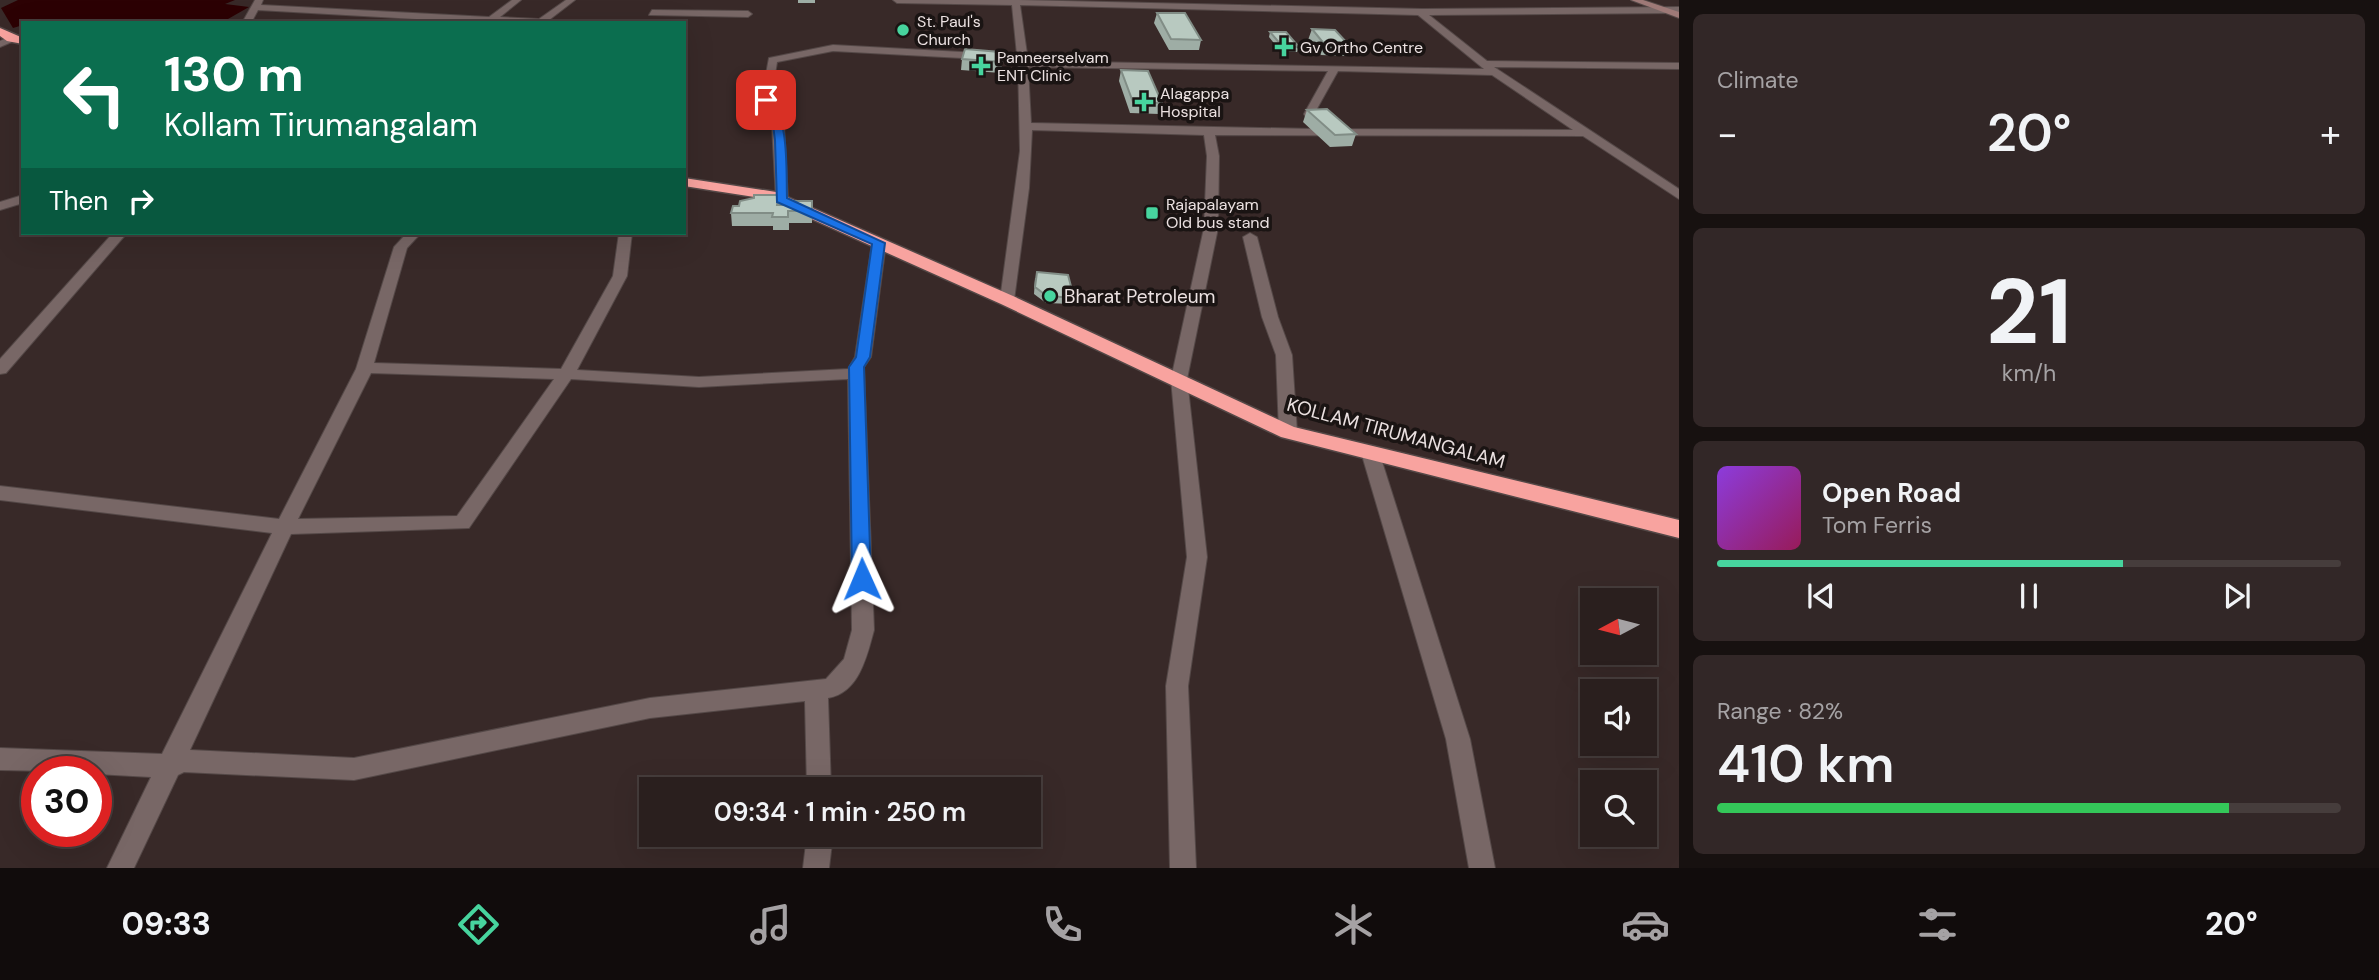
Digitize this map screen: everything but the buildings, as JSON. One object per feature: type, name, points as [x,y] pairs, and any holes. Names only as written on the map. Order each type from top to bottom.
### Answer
[{"type":"highway","points":[[0,32],[11,41]]},
{"type":"highway","name":"KOLLAM TIRUMANGALAM","points":[[686,183],[771,195],[1007,300],[1289,432],[1679,529]]},
{"type":"street","points":[[488,21],[517,0]]},
{"type":"street","points":[[247,21],[258,4],[488,21],[542,21],[571,0]]},
{"type":"street","points":[[644,21],[652,13],[657,0]]},
{"type":"street","points":[[897,0],[1238,4],[1421,12],[1666,10]]},
{"type":"street","points":[[1402,0],[1421,12],[1494,72],[1679,195]]},
{"type":"street","points":[[1635,0],[1679,13]]},
{"type":"street","points":[[1007,300],[1024,170],[1026,126],[1016,1]]},
{"type":"street","points":[[652,13],[748,14]]},
{"type":"street","points":[[782,200],[778,125],[766,100],[772,60],[833,48],[1022,61],[1494,72]]},
{"type":"street","points":[[1484,64],[1679,66]]},
{"type":"street","points":[[1320,132],[1309,114],[1334,69]]},
{"type":"street","points":[[1026,126],[1209,131],[1586,133]]},
{"type":"street","points":[[1183,868],[1177,686],[1197,557],[1179,379],[1211,228],[1213,156],[1209,131]]},
{"type":"street","points":[[0,206],[21,200]]},
{"type":"street","points":[[0,369],[118,235]]},
{"type":"street","points":[[363,374],[401,247],[412,235]]},
{"type":"street","points":[[0,493],[285,527],[462,523],[566,374],[620,276],[626,235]]},
{"type":"street","points":[[1250,237],[1258,260],[1270,317],[1284,355],[1289,432]]},
{"type":"street","points":[[0,759],[170,766],[184,761],[354,769],[650,708],[832,688],[854,664],[863,630],[856,367],[863,357],[879,243]]},
{"type":"street","points":[[120,868],[365,368],[566,374],[699,382],[856,374]]},
{"type":"street","points":[[1370,452],[1458,739],[1482,868]]},
{"type":"street","points":[[816,691],[818,777]]},
{"type":"street","points":[[816,868],[819,847]]},
{"type":"shaded area","points":[[18,0],[235,0],[225,4],[249,7],[224,21],[21,21],[21,26],[13,28],[1,8]]},
{"type":"place","name":"St. Paul's Church","points":[[903,30]]},
{"type":"place","name":"Gv Ortho Centre","points":[[1284,47]]},
{"type":"place","name":"Panneerselvam ENT Clinic","points":[[981,66]]},
{"type":"place","name":"Alagappa Hospital","points":[[1144,102]]},
{"type":"place","name":"Rajapalayam Old bus stand","points":[[1152,213]]},
{"type":"place","name":"Bharat Petroleum","points":[[1050,296]]},
{"type":"route","points":[[766,100],[778,125],[782,200],[879,243],[863,357],[856,367],[862,579]]}]
